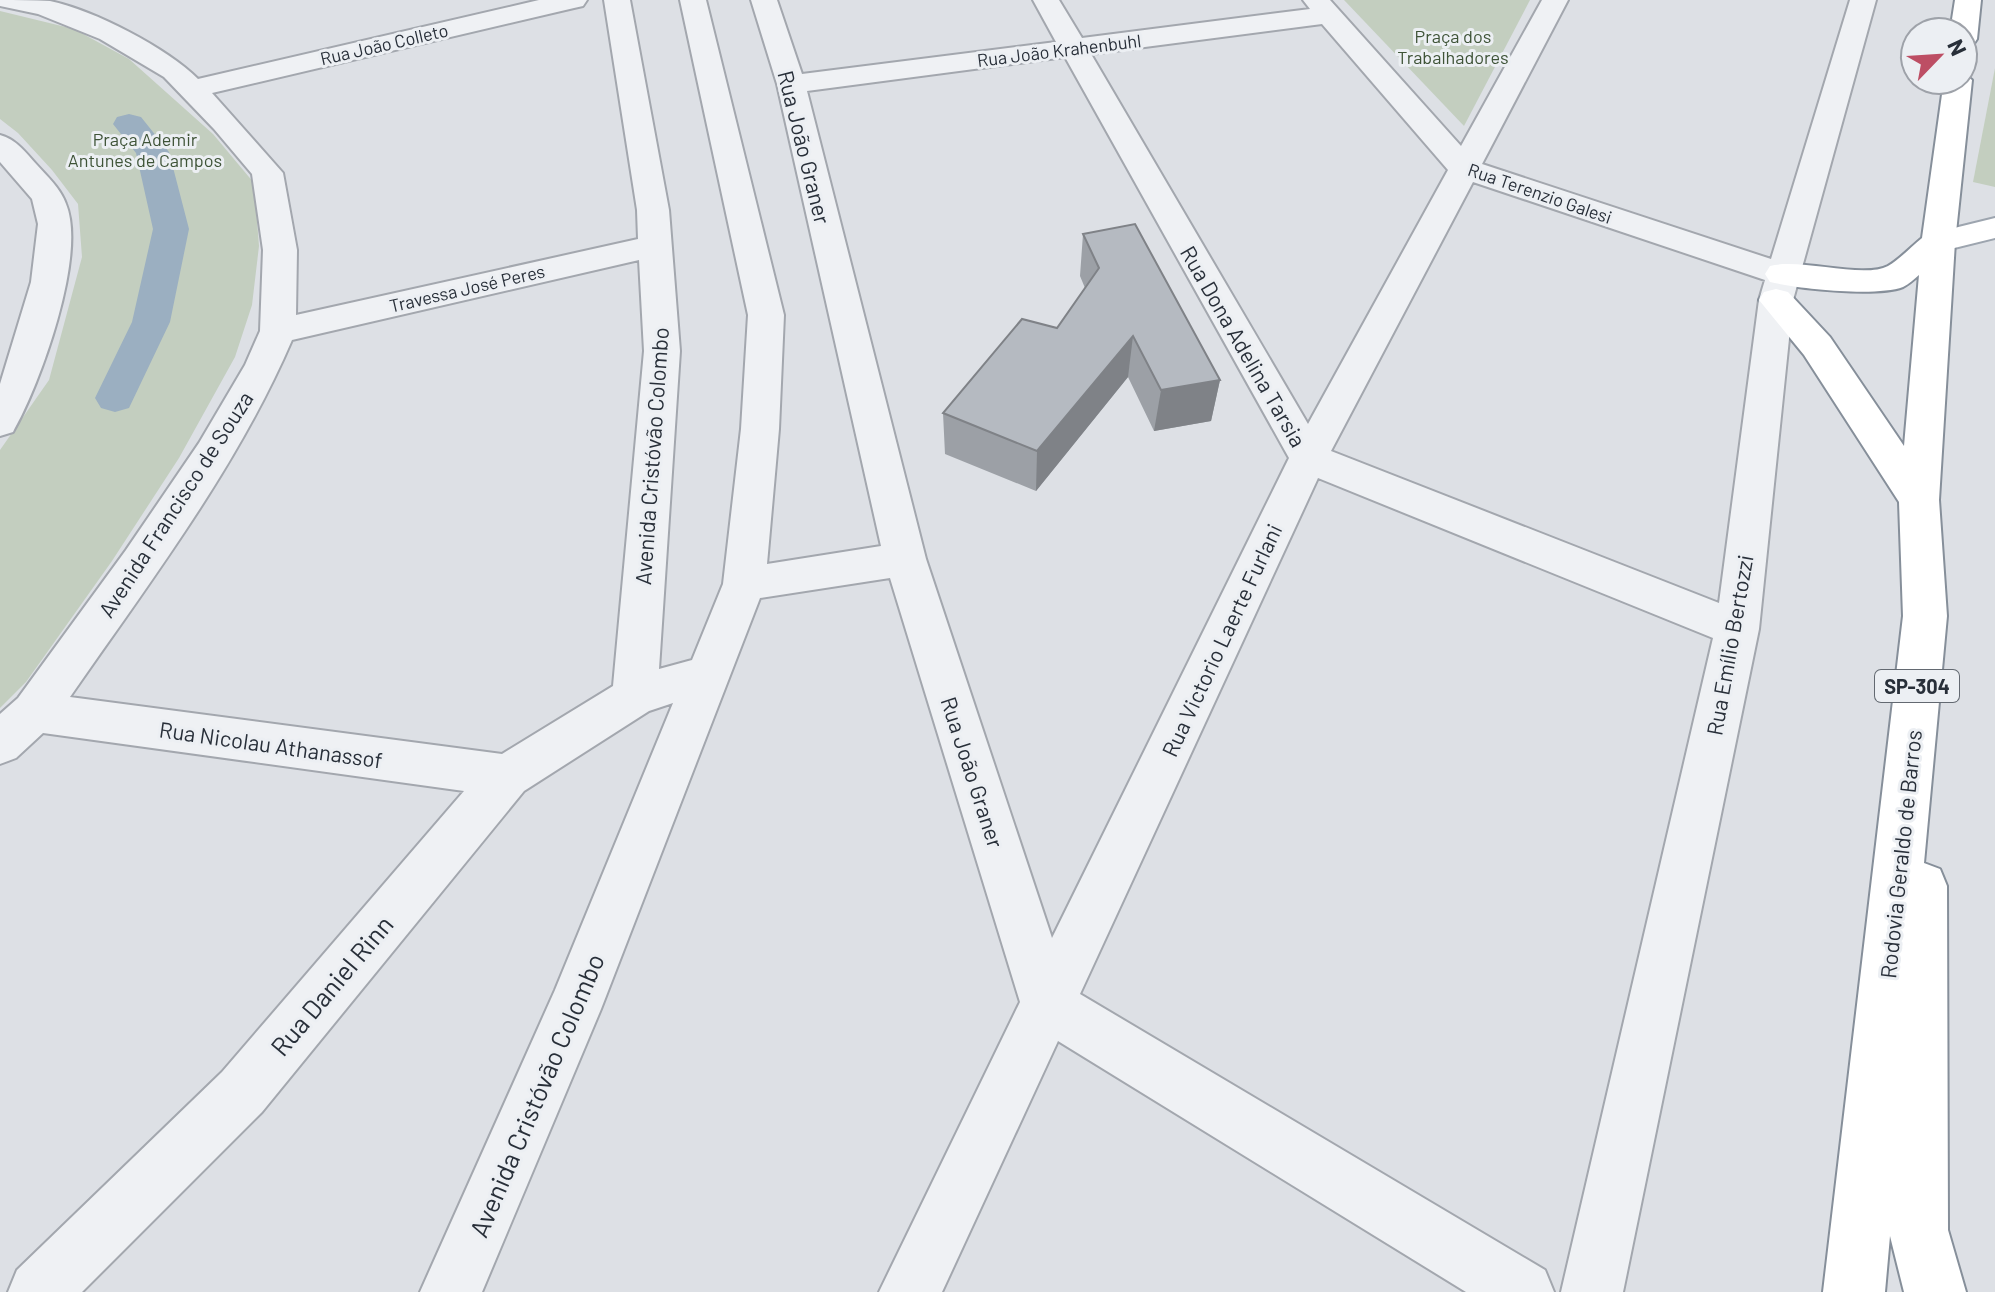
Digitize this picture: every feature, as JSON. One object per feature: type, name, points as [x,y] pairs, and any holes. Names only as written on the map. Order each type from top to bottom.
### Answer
[{"type":"main road","name":"Rodovia Geraldo de Barros","points":[[1854,1292],[1925,616],[1919,500],[1938,242],[1956,96]]},
{"type":"main road","points":[[1919,500],[1779,287],[1894,278],[1938,242],[1995,228]]},
{"type":"main road","points":[[1925,616],[1918,1230],[1935,1292]]},
{"type":"street","name":"Avenida Francisco de Souza","points":[[0,744],[34,712],[141,562],[213,453],[263,365],[278,331],[280,250],[267,173],[193,89],[149,53],[110,33],[46,8],[8,0]]},
{"type":"street","name":"Rua João Colleto","points":[[193,89],[501,7],[574,0]]},
{"type":"street","name":"Avenida Cristóvão Colombo","points":[[617,0],[653,210],[662,351],[635,696]]},
{"type":"street","name":"Avenida Cristóvão Colombo","points":[[451,1292],[574,1009],[744,584],[760,429],[766,315],[693,0]]},
{"type":"street","name":"Rua João Graner","points":[[764,0],[791,84],[905,559],[1048,1005]]},
{"type":"street","name":"Rua Dona Adelina Tarsia","points":[[1046,0],[1308,458],[1737,629]]},
{"type":"street","name":"Rua Victorio Laerte Furlani","points":[[910,1292],[1308,458],[1555,0]]},
{"type":"street","name":"Rua Emílio Bertozzi","points":[[1592,1292],[1737,629],[1779,287],[1863,0]]},
{"type":"street","name":"Rua João Krahenbuhl","points":[[791,84],[1074,48],[1322,8]]},
{"type":"street","name":"Rua Terenzio Galesi","points":[[1322,8],[1463,168],[1779,287]]},
{"type":"street","points":[[0,144],[52,205],[53,260],[26,369],[10,409],[0,422]]},
{"type":"street","name":"Travessa José Peres","points":[[278,331],[656,246]]},
{"type":"street","points":[[744,584],[905,559]]},
{"type":"street","points":[[635,696],[707,674]]},
{"type":"street","name":"Rua Daniel Rinn","points":[[39,1292],[242,1092],[507,776],[635,696]]},
{"type":"street","name":"Rua Nicolau Athanassof","points":[[34,712],[507,776]]},
{"type":"street","points":[[1048,1005],[1523,1292]]},
{"type":"green space","name":"Praça dos Trabalhadores","points":[[1344,0],[1530,0],[1464,126]]},
{"type":"green space","name":"Praça Ademir Antunes de Campos","points":[[0,11],[74,29],[129,59],[213,134],[254,183],[259,246],[252,305],[235,357],[179,458],[112,561],[26,682],[0,708],[0,450],[49,380],[82,257],[78,204],[52,170],[18,133],[0,119]]},
{"type":"green space","points":[[1995,68],[1995,187],[1973,182]]},
{"type":"building","points":[[1135,224],[1220,380],[1161,390],[1133,336],[1037,451],[943,413],[1022,319],[1057,328],[1099,268],[1083,234]]},
{"type":"waterway","points":[[115,398],[151,322],[171,229],[152,152],[129,124]]}]
